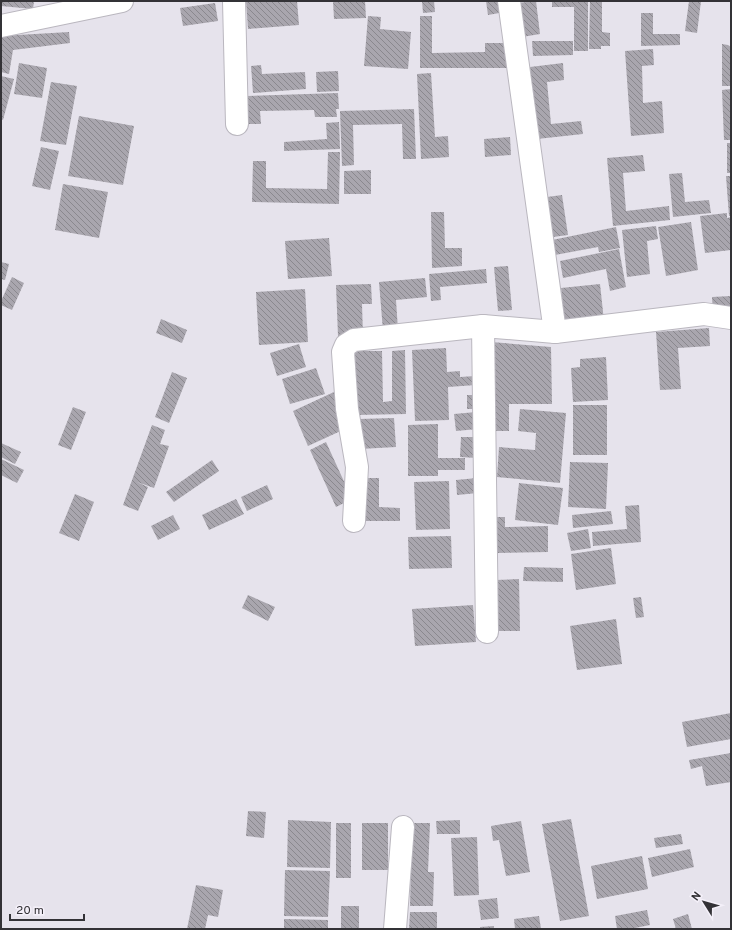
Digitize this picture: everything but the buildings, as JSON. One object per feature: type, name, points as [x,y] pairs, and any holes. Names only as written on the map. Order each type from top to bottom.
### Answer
[{"type":"street","points":[[1,26],[122,1]]},
{"type":"street","points":[[234,1],[237,124]]},
{"type":"street","points":[[509,1],[555,332]]},
{"type":"street","points":[[354,521],[357,467],[347,409],[343,352],[346,345],[354,340],[483,326],[555,332],[704,314],[731,318]]},
{"type":"street","points":[[483,326],[487,632]]},
{"type":"street","points":[[395,929],[403,827]]}]
